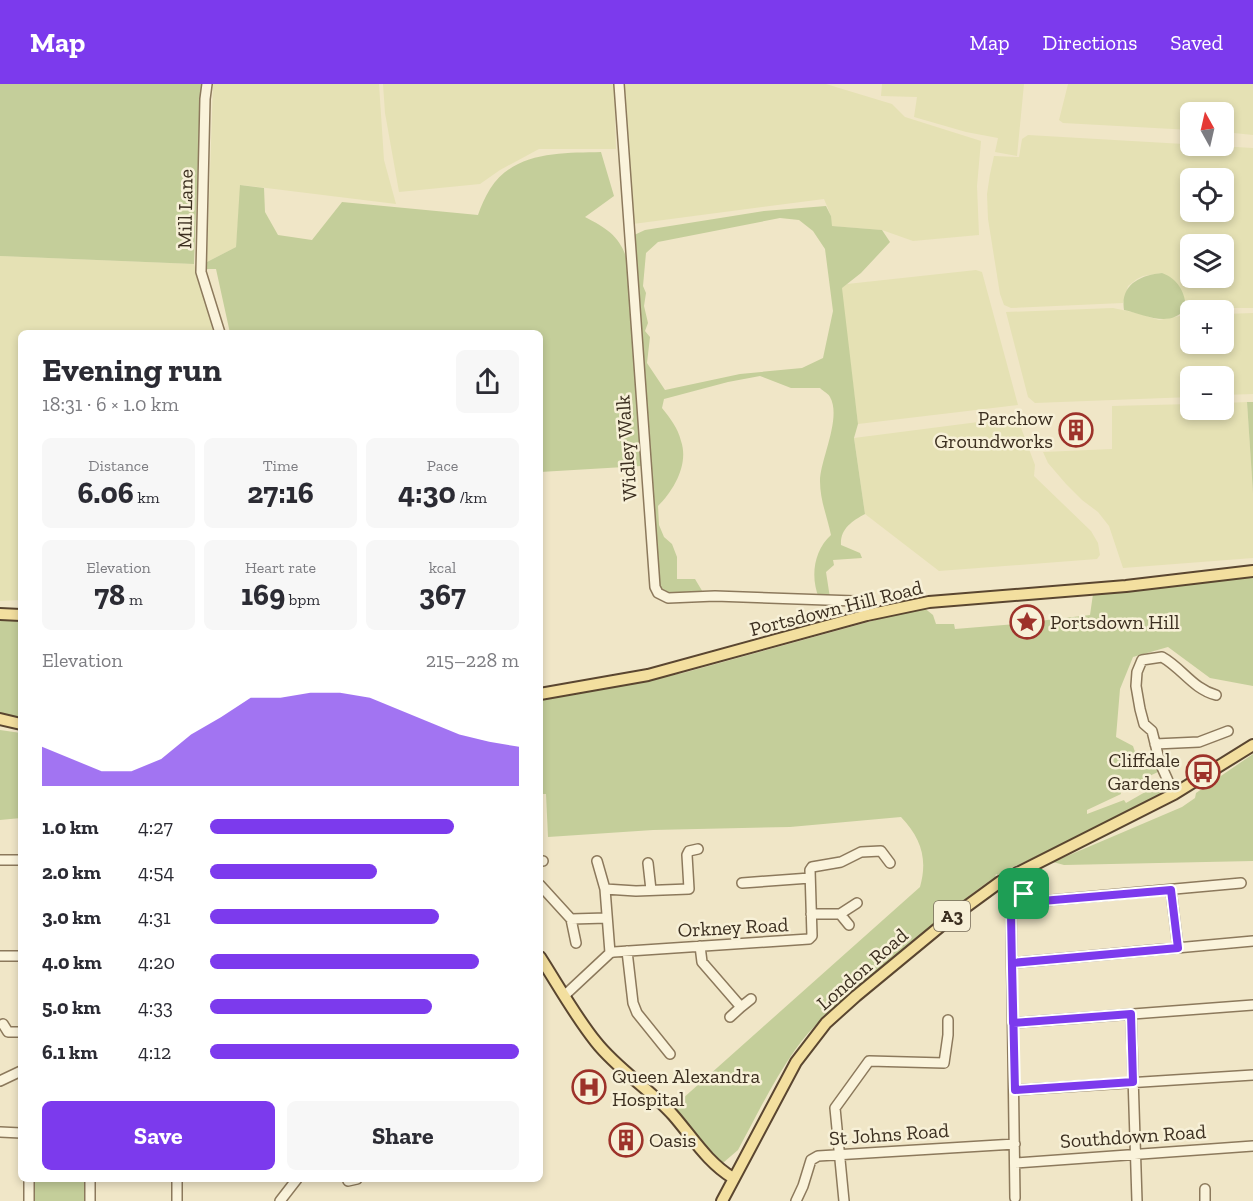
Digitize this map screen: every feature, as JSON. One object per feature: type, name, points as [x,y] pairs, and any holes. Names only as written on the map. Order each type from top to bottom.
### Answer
[{"type":"main road","name":"Portsdown Hill Road","points":[[543,693],[658,673],[867,615],[929,602],[1116,587],[1253,571]]},
{"type":"main road","points":[[0,614],[18,615]]},
{"type":"main road","points":[[0,719],[18,723]]},
{"type":"main road","name":"London Road","points":[[722,1201],[796,1062],[826,1023],[980,895],[1017,872],[1174,794],[1253,745]]},
{"type":"main road","points":[[543,962],[595,1041],[672,1114],[717,1168],[733,1178]]},
{"type":"street","name":"Mill Lane","points":[[207,84],[201,272],[219,330]]},
{"type":"street","name":"Widley Walk","points":[[619,84],[655,587],[658,593],[668,598],[715,596],[855,601],[867,615]]},
{"type":"street","points":[[1174,794],[1152,731],[1144,724],[1136,686],[1137,672],[1142,660],[1158,657],[1165,659],[1204,692],[1216,695]]},
{"type":"street","points":[[1155,744],[1200,742],[1228,731]]},
{"type":"street","points":[[742,883],[810,878],[812,867],[841,862],[861,852],[881,848],[890,863]]},
{"type":"street","points":[[605,889],[689,889],[687,855],[688,851],[698,849]]},
{"type":"street","points":[[0,860],[18,860]]},
{"type":"street","points":[[565,995],[610,953],[605,889],[597,861]]},
{"type":"street","points":[[648,863],[651,890]]},
{"type":"street","points":[[752,871],[753,882]]},
{"type":"street","points":[[1016,1198],[1011,914],[1013,906],[1024,894],[1024,884],[1017,872]]},
{"type":"street","name":"Orkney Road","points":[[610,953],[805,940],[812,936],[810,878]]},
{"type":"street","points":[[1024,894],[1042,901],[1241,883]]},
{"type":"street","points":[[543,888],[571,919],[576,943]]},
{"type":"street","points":[[1171,890],[1178,948]]},
{"type":"street","points":[[811,914],[840,914],[857,903]]},
{"type":"street","points":[[840,914],[849,925]]},
{"type":"street","points":[[571,919],[607,918]]},
{"type":"street","points":[[1012,963],[1253,941]]},
{"type":"street","points":[[700,946],[702,962],[741,1007]]},
{"type":"street","points":[[627,951],[633,1003],[637,1013],[650,1038],[670,1054]]},
{"type":"street","points":[[0,956],[18,956]]},
{"type":"street","points":[[730,1017],[751,999]]},
{"type":"street","points":[[1013,1023],[1253,1005]]},
{"type":"street","points":[[1131,1014],[1137,1201]]},
{"type":"street","points":[[844,1201],[835,1108],[869,1060],[944,1063],[948,1020]]},
{"type":"street","points":[[3,1024],[8,1032],[18,1032]]},
{"type":"street","points":[[0,1081],[18,1072]]},
{"type":"street","points":[[1015,1090],[1253,1075]]},
{"type":"street","points":[[0,1132],[18,1132]]},
{"type":"street","name":"St Johns Road","points":[[796,1201],[811,1160],[818,1156],[1015,1144]]},
{"type":"street","name":"Southdown Road","points":[[1015,1163],[1253,1146]]},
{"type":"street","points":[[29,1182],[29,1201]]},
{"type":"street","points":[[90,1182],[90,1201]]},
{"type":"street","points":[[177,1182],[177,1201]]},
{"type":"street","points":[[280,1201],[295,1182]]},
{"type":"street","points":[[1205,1189],[1205,1201]]},
{"type":"shaded area","points":[[213,84],[379,84],[384,160],[396,204],[241,185],[236,247],[207,262]]},
{"type":"shaded area","points":[[383,84],[614,84],[616,149],[539,149],[500,170],[480,184],[399,192],[385,113]]},
{"type":"shaded area","points":[[624,84],[826,84],[892,104],[905,117],[981,141],[977,186],[979,235],[913,241],[882,230],[831,226],[831,216],[824,199],[633,224]]},
{"type":"shaded area","points":[[882,84],[1024,84],[1017,156],[995,152],[998,138],[966,132],[914,117],[917,97],[881,96]]},
{"type":"shaded area","points":[[1068,84],[1253,84],[1253,135],[1234,133],[1234,102],[1180,102],[1180,129],[1063,123],[1059,120]]},
{"type":"shaded area","points":[[1028,135],[1180,144],[1180,156],[1234,156],[1234,147],[1253,148],[1253,308],[1234,308],[1234,300],[1185,300],[1162,273],[1137,279],[1128,286],[1123,303],[1011,308],[1004,305],[1000,294],[988,219],[987,194],[994,156],[1019,157],[1022,139]]},
{"type":"shaded area","points":[[0,256],[194,264],[213,330],[18,330],[18,600],[0,601]]},
{"type":"shaded area","points":[[976,270],[982,272],[1018,405],[858,424],[841,288],[847,284]]},
{"type":"shaded area","points":[[1113,308],[1159,320],[1180,316],[1180,354],[1234,354],[1234,314],[1253,313],[1253,394],[1234,395],[1234,366],[1180,366],[1180,397],[1035,403],[1028,397],[1006,312]]},
{"type":"shaded area","points":[[1247,402],[1253,493],[1253,558],[1123,568],[1109,526],[1098,512],[1066,484],[1048,463],[1043,452],[1112,449],[1112,406],[1180,404],[1180,420],[1234,420],[1234,403]]},
{"type":"shaded area","points":[[1017,417],[1035,465],[1034,476],[1091,531],[1098,543],[1100,555],[1097,559],[939,571],[865,514],[854,438]]},
{"type":"green space","points":[[0,84],[201,84],[194,264],[0,256]]},
{"type":"green space","points":[[601,152],[614,196],[585,217],[617,240],[628,263],[641,466],[543,472],[543,330],[229,330],[216,269],[206,269],[207,262],[236,247],[240,185],[264,188],[265,212],[278,235],[312,240],[342,202],[478,215],[490,189],[512,167],[540,157]]},
{"type":"green space","points":[[826,206],[831,216],[832,226],[882,230],[890,242],[861,273],[842,288],[858,424],[854,438],[865,514],[845,530],[842,534],[841,545],[860,553],[862,558],[833,560],[834,565],[826,572],[830,598],[819,598],[814,573],[815,564],[821,548],[831,535],[820,488],[821,472],[834,416],[829,396],[820,388],[791,388],[760,376],[728,382],[664,399],[662,408],[678,432],[683,459],[674,484],[658,506],[659,525],[664,537],[672,544],[677,557],[677,579],[695,579],[704,594],[672,594],[661,589],[657,584],[632,236],[645,230],[764,211]],"holes":[[[780,218],[799,220],[813,231],[825,249],[833,311],[823,358],[802,368],[740,374],[665,390],[647,363],[650,337],[645,331],[648,323],[644,306],[646,293],[643,286],[646,253],[658,242]]]},
{"type":"green space","points":[[1162,273],[1168,276],[1182,291],[1185,300],[1180,300],[1180,314],[1165,319],[1124,310],[1125,294],[1128,288],[1139,279]]},
{"type":"green space","points":[[1247,402],[1253,402],[1253,493]]},
{"type":"green space","points":[[1253,577],[1253,686],[1210,678],[1168,647],[1133,657],[1120,689],[1116,737],[1133,746],[1141,770],[1159,767],[1160,771],[1120,790],[1121,794],[1087,810],[1087,814],[1124,800],[1126,803],[1161,783],[1167,789],[1148,802],[1104,825],[996,874],[954,908],[815,1025],[779,1074],[738,1150],[724,1162],[717,1161],[672,1108],[920,887],[923,858],[918,841],[901,817],[790,827],[653,830],[548,837],[546,794],[543,794],[543,699],[683,673],[923,607],[933,615],[936,624],[954,624],[955,629],[1016,624],[1019,620],[1036,618],[1039,621],[1090,615],[1093,594]]},
{"type":"green space","points":[[0,618],[18,618],[18,719],[0,715]]},
{"type":"green space","points":[[0,730],[18,733],[18,818],[0,820]]},
{"type":"green space","points":[[1253,754],[1253,861],[1064,865],[1053,862],[1182,807],[1195,798],[1196,793]]},
{"type":"green space","points":[[35,1182],[87,1182],[87,1201],[35,1201]]},
{"type":"place","name":"Parchow Groundworks","points":[[1076,430]]},
{"type":"place","name":"Portsdown Hill","points":[[1027,622]]},
{"type":"place","name":"Cliffdale Gardens","points":[[1203,772]]},
{"type":"place","name":"Queen Alexandra Hospital","points":[[589,1087]]},
{"type":"place","name":"Oasis","points":[[626,1140]]},
{"type":"route","points":[[1024,894],[1016,901],[1011,914],[1013,1023],[1131,1014],[1133,1082],[1015,1090],[1013,1023],[1012,963],[1178,948],[1171,890],[1042,901],[1024,894]]}]
